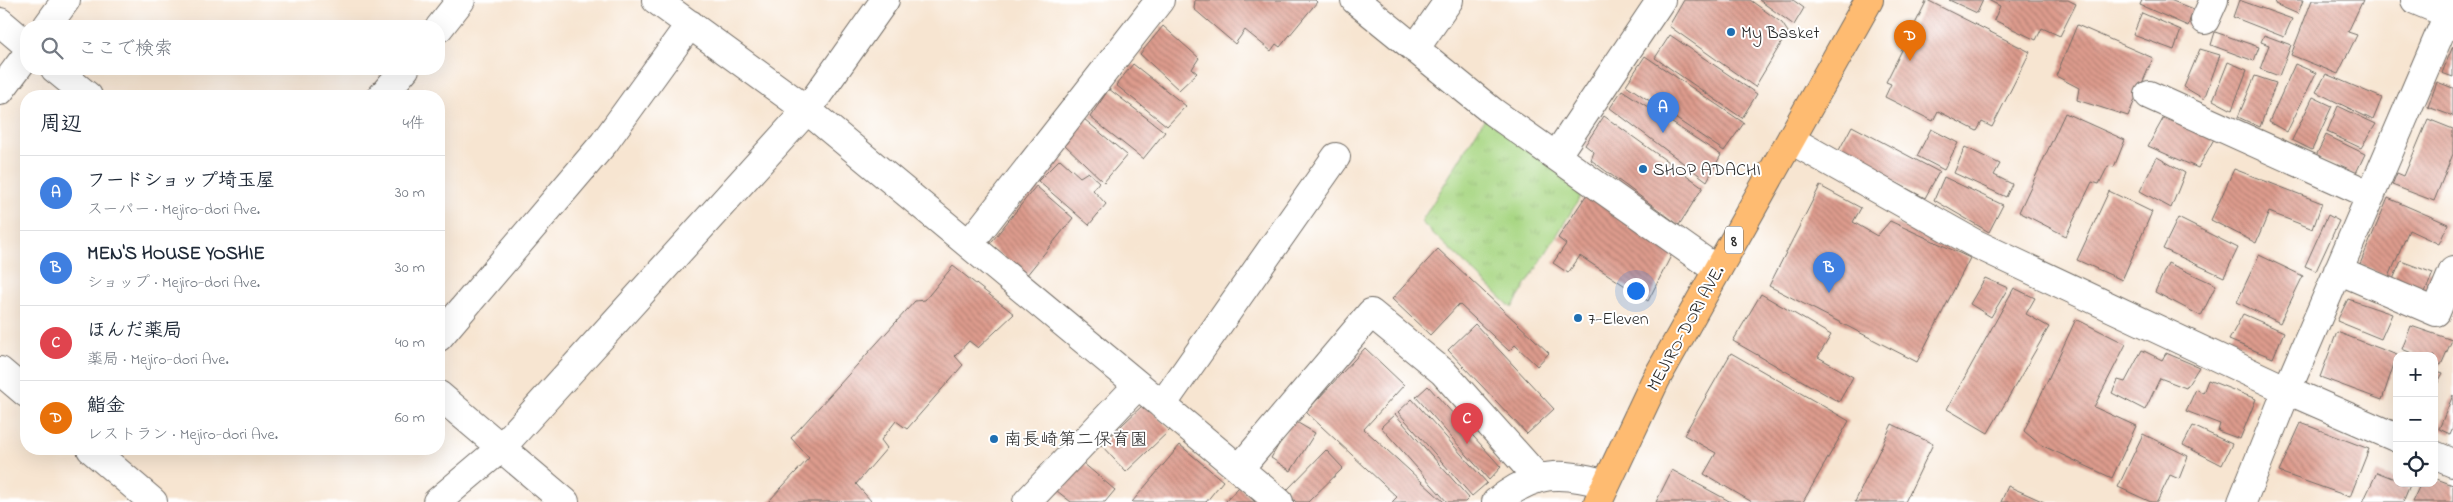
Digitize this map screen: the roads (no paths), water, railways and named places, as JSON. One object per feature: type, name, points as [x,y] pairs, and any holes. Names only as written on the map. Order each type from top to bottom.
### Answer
[{"type":"main road","name":"MEJIRO-DORI AVE.","points":[[1602,493],[1655,381],[1868,0]]},
{"type":"street","points":[[52,20],[66,0]]},
{"type":"street","points":[[445,20],[461,0]]},
{"type":"street","points":[[656,0],[807,110],[1279,502]]},
{"type":"street","points":[[437,502],[501,448],[807,110],[885,0]]},
{"type":"street","points":[[969,244],[1160,0]]},
{"type":"street","points":[[1355,0],[1493,112],[1717,270]]},
{"type":"street","points":[[1415,49],[1449,0]]},
{"type":"street","points":[[1556,156],[1661,0]]},
{"type":"street","points":[[2242,502],[2338,270],[2451,11],[2415,0]]},
{"type":"street","points":[[0,22],[20,39]]},
{"type":"street","points":[[445,330],[604,143],[690,24]]},
{"type":"street","points":[[0,90],[20,64]]},
{"type":"street","points":[[62,75],[81,90]]},
{"type":"street","points":[[387,90],[400,75]]},
{"type":"street","points":[[2149,95],[2371,195]]},
{"type":"street","points":[[1791,140],[1974,243],[2287,390],[2393,436]]},
{"type":"street","points":[[1162,405],[1336,157]]},
{"type":"street","points":[[2338,270],[2436,312],[2453,272]]},
{"type":"street","points":[[1239,469],[1371,313],[1443,372],[1537,477]]},
{"type":"street","points":[[0,372],[20,388]]},
{"type":"street","points":[[1027,502],[1138,385]]},
{"type":"street","points":[[445,400],[565,502]]},
{"type":"street","points":[[98,455],[153,502]]},
{"type":"street","points":[[2438,457],[2453,463]]},
{"type":"street","points":[[1496,502],[1537,477],[1579,476],[1602,493]]},
{"type":"place","name":"My Basket","points":[[1731,32]]},
{"type":"place","name":"鮨金","points":[[1910,61]]},
{"type":"place","name":"フードショップ埼玉屋","points":[[1663,133]]},
{"type":"place","name":"SHOP ADACHI","points":[[1643,169]]},
{"type":"place","name":"MEN'S HOUSE YOSHIE","points":[[1829,293]]},
{"type":"place","name":"7-Eleven","points":[[1578,318]]},
{"type":"place","name":"南長崎第二保育園","points":[[994,439]]},
{"type":"place","name":"ほんだ薬局","points":[[1467,444]]}]
